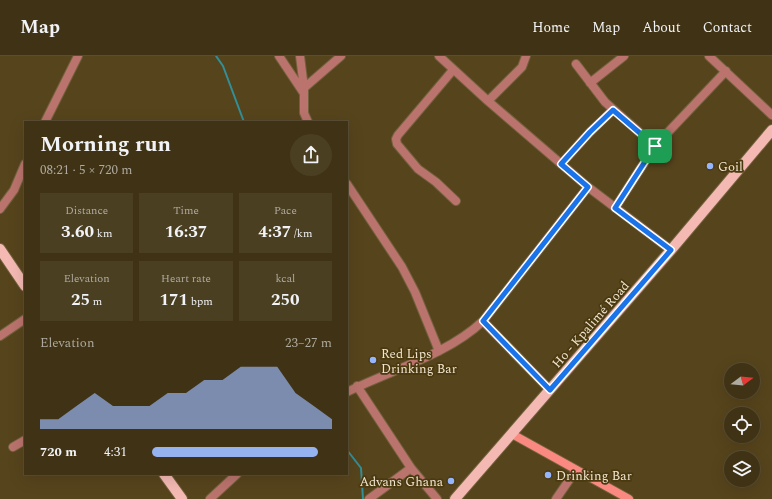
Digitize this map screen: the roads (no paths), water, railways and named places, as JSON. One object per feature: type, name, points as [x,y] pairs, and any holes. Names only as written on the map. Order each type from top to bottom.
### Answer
[{"type":"main road","name":"Ho - Kpalimé Road","points":[[454,499],[671,250],[772,130]]},
{"type":"main road","points":[[0,249],[24,285]]},
{"type":"main road","points":[[512,434],[629,499]]},
{"type":"main road","points":[[165,475],[182,499]]},
{"type":"street","points":[[46,121],[78,56]]},
{"type":"street","points":[[279,56],[304,90]]},
{"type":"street","points":[[304,90],[341,56]]},
{"type":"street","points":[[439,56],[488,101],[588,187],[671,250]]},
{"type":"street","points":[[488,101],[522,67],[526,56]]},
{"type":"street","points":[[590,83],[624,56]]},
{"type":"street","points":[[710,56],[772,115]]},
{"type":"street","points":[[293,76],[300,60]]},
{"type":"street","points":[[300,60],[304,90],[304,112],[308,121]]},
{"type":"street","points":[[576,64],[599,96],[655,146]]},
{"type":"street","points":[[454,70],[396,139],[397,144],[418,169],[436,182],[456,201]]},
{"type":"street","points":[[615,208],[655,146],[726,71]]},
{"type":"street","points":[[561,164],[590,132],[613,110]]},
{"type":"street","points":[[0,209],[14,190],[24,166]]},
{"type":"street","points":[[348,186],[402,268],[415,292],[439,351]]},
{"type":"street","points":[[348,391],[357,386],[439,351],[472,332],[483,321],[588,187]]},
{"type":"street","points":[[0,336],[24,320]]},
{"type":"street","points":[[483,321],[550,390]]},
{"type":"street","points":[[357,386],[411,468],[437,499]]},
{"type":"street","points":[[13,447],[24,441]]},
{"type":"street","points":[[369,499],[411,468]]},
{"type":"street","points":[[556,499],[576,470]]},
{"type":"street","points":[[210,499],[237,475]]},
{"type":"waterway","points":[[216,56],[223,66],[244,121]]},
{"type":"waterway","points":[[348,451],[361,468],[363,499]]},
{"type":"place","name":"Goil","points":[[710,166]]},
{"type":"place","name":"Red Lips Drinking Bar","points":[[373,360]]},
{"type":"place","name":"Drinking Bar","points":[[548,475]]},
{"type":"place","name":"Advans Ghana","points":[[451,481]]}]
